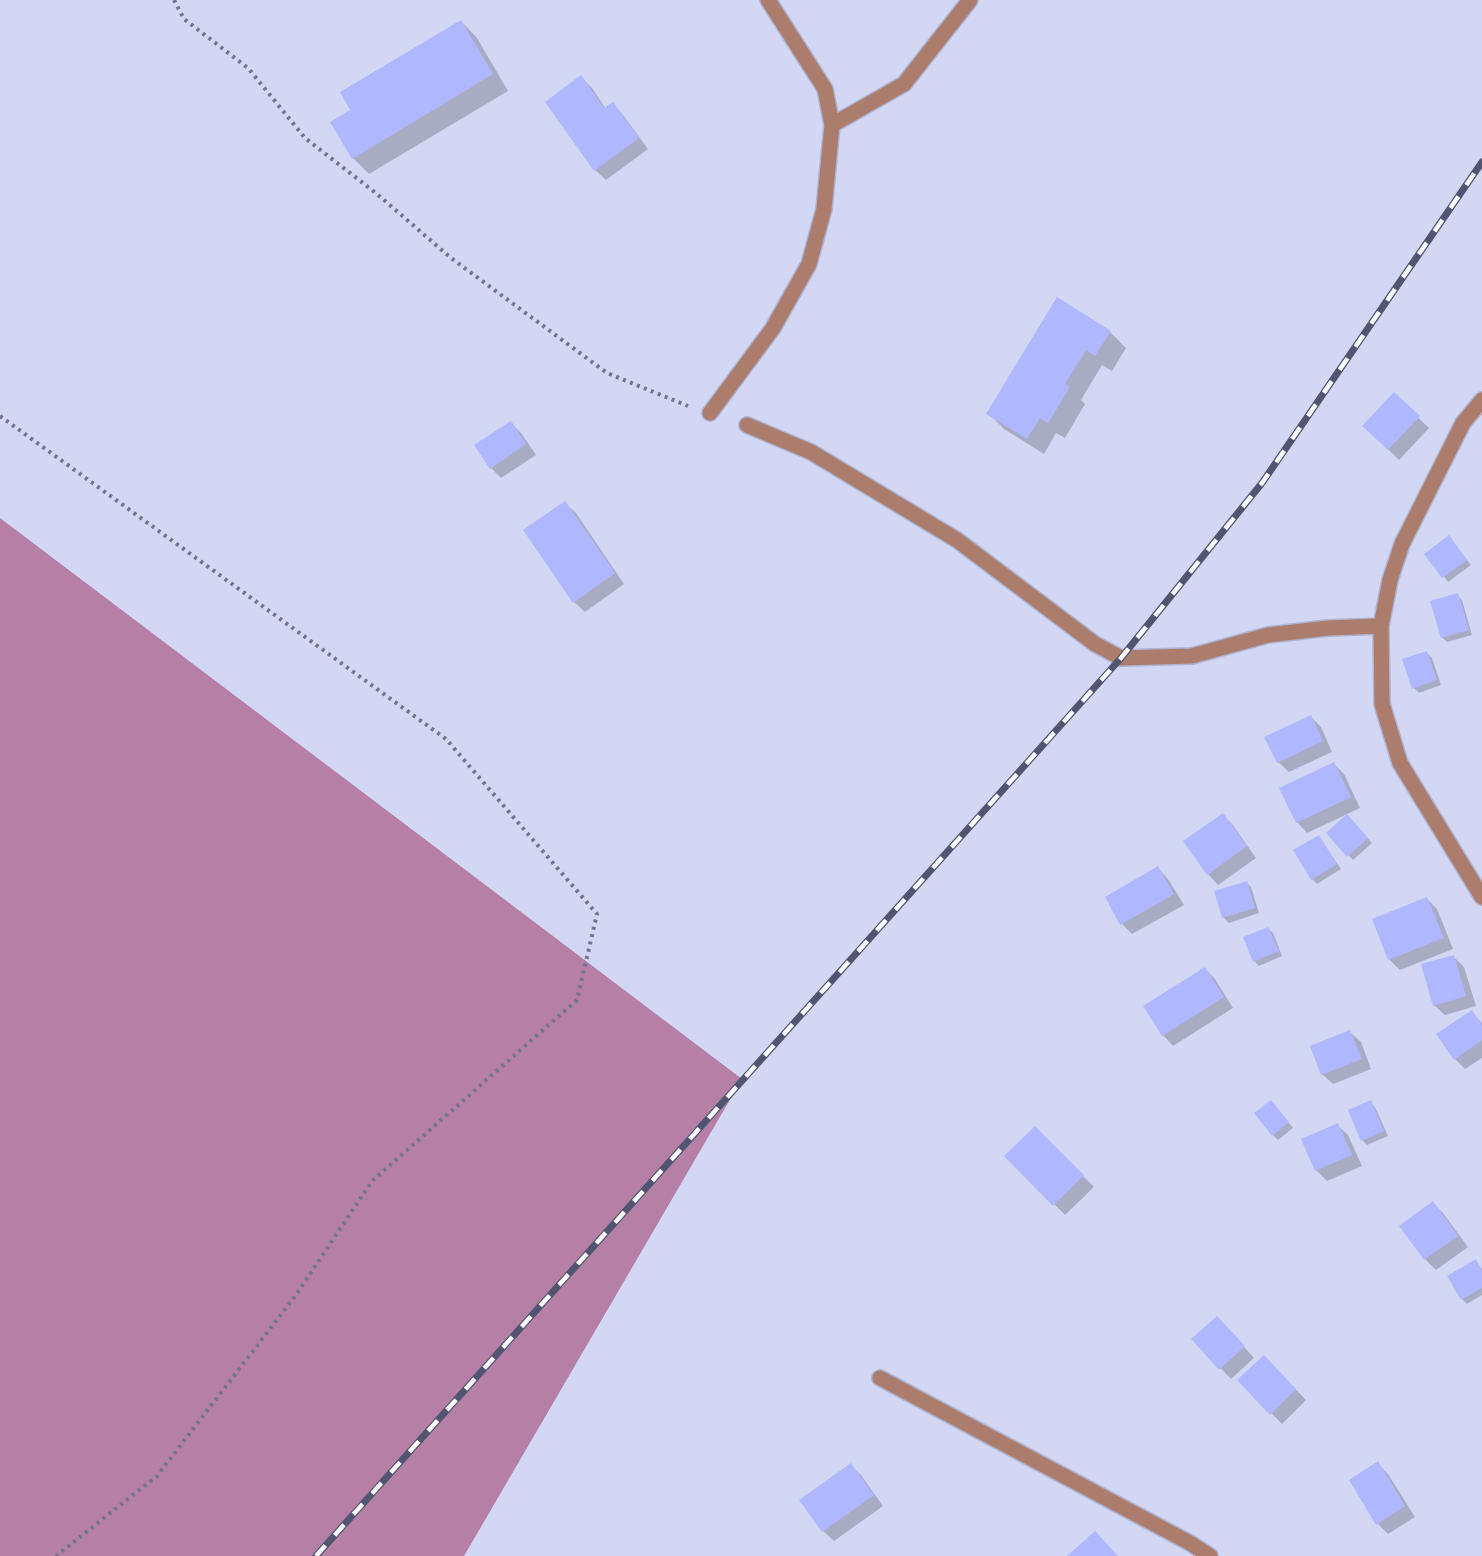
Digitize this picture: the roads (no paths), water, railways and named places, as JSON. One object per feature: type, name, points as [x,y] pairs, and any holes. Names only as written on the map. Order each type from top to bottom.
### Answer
[{"type":"street","points":[[710,413],[773,327],[809,264],[824,209],[832,124],[825,89],[768,0]]},
{"type":"street","points":[[832,124],[903,84],[970,0]]},
{"type":"street","points":[[1482,400],[1463,423],[1402,544],[1390,580],[1382,626],[1382,704],[1400,763],[1482,897]]},
{"type":"street","points":[[747,425],[811,452],[957,540],[1095,644],[1120,658],[1192,656],[1268,635],[1328,628],[1382,626]]},
{"type":"street","points":[[880,1378],[1190,1543],[1210,1556]]},
{"type":"railway","points":[[316,1556],[1121,658],[1262,483],[1482,162]]}]
